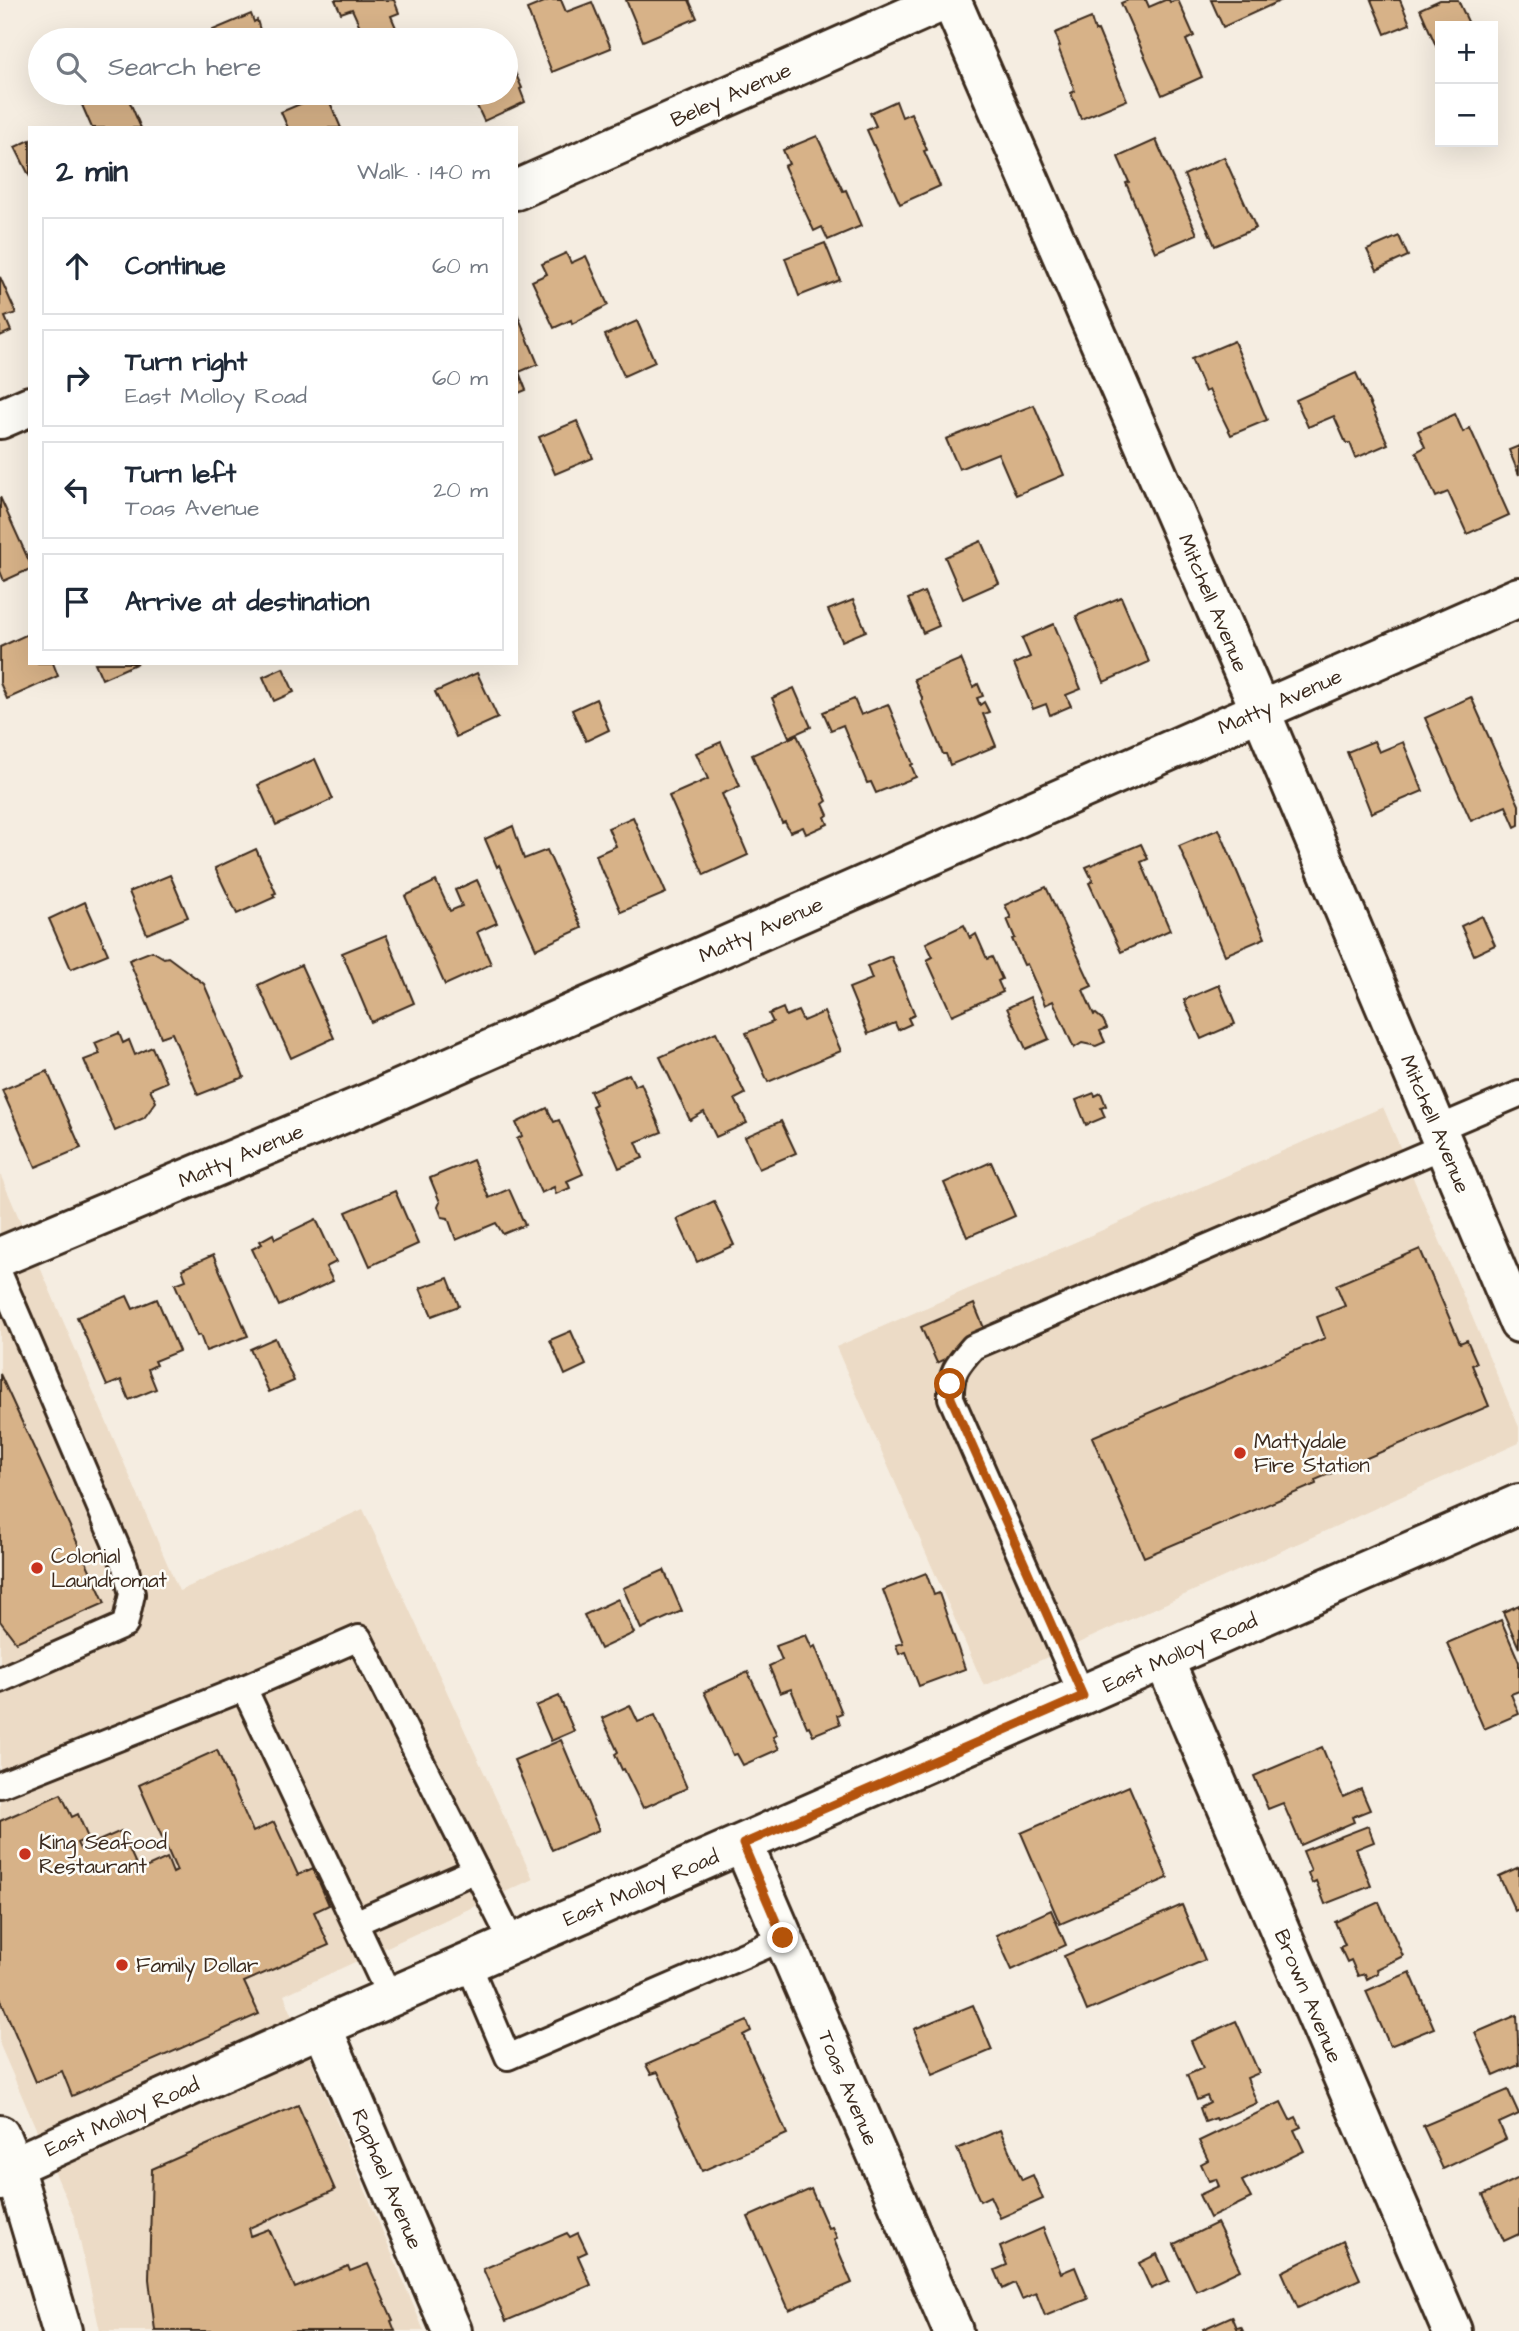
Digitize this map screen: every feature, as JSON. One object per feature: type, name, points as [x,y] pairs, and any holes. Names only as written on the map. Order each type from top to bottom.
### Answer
[{"type":"street","name":"Beley Avenue","points":[[518,189],[946,0]]},
{"type":"street","name":"Mitchell Avenue","points":[[951,0],[1260,710],[1519,1323]]},
{"type":"street","points":[[0,419],[28,407]]},
{"type":"street","name":"Matty Avenue","points":[[0,1257],[373,1101],[1519,597]]},
{"type":"street","name":"East Molloy Road","points":[[4,2161],[513,1944],[1519,1504]]},
{"type":"street","name":"Brown Avenue","points":[[1164,1660],[1452,2331]]},
{"type":"street","name":"Toas Avenue","points":[[743,1844],[953,2331]]},
{"type":"street","name":"Raphael Avenue","points":[[321,2027],[452,2331]]},
{"type":"street","points":[[4,2161],[62,2331]]},
{"type":"lane","points":[[1083,1696],[951,1398],[950,1384],[956,1365],[973,1347],[1440,1137],[1519,1094]]},
{"type":"lane","points":[[0,1275],[125,1566],[132,1594],[125,1625],[0,1679]]},
{"type":"lane","points":[[0,1785],[244,1688],[359,1638],[513,1944]]},
{"type":"lane","points":[[244,1688],[390,1997]]},
{"type":"lane","points":[[355,1923],[476,1870]]},
{"type":"lane","points":[[468,1963],[508,2057],[783,1938]]},
{"type":"shaded area","points":[[1383,1107],[1519,1427],[1519,1443],[984,1686],[836,1347]]},
{"type":"shaded area","points":[[0,1174],[179,1591],[363,1509],[533,1879],[284,1995],[424,2331],[100,2331],[75,2219],[0,2045]]},
{"type":"building","points":[[335,0],[394,0],[399,13],[391,16],[396,28],[361,28],[352,9],[341,13]]},
{"type":"building","points":[[549,0],[561,0],[566,12],[592,2],[611,48],[552,72],[527,9]]},
{"type":"building","points":[[626,0],[689,0],[697,18],[643,41]]},
{"type":"building","points":[[1128,0],[1146,0],[1149,7],[1165,0],[1178,0],[1194,36],[1186,40],[1202,77],[1162,95],[1121,3]]},
{"type":"building","points":[[1211,0],[1282,0],[1223,27]]},
{"type":"building","points":[[1371,0],[1400,0],[1410,24],[1385,34]]},
{"type":"building","points":[[1440,0],[1458,0],[1468,21],[1435,21],[1435,44],[1420,9]]},
{"type":"building","points":[[251,14],[259,28],[218,28]]},
{"type":"building","points":[[1091,18],[1127,100],[1081,119],[1071,93],[1075,91],[1055,33]]},
{"type":"building","points":[[518,79],[525,102],[484,121],[477,105],[518,105]]},
{"type":"building","points":[[896,101],[902,117],[911,113],[940,186],[900,204],[867,130],[876,126],[870,113]]},
{"type":"building","points":[[82,105],[131,105],[140,126],[91,126]]},
{"type":"building","points":[[298,105],[331,105],[340,126],[287,126],[281,112]]},
{"type":"building","points":[[817,136],[843,191],[846,190],[861,226],[828,240],[822,227],[814,231],[784,166],[789,164],[783,150]]},
{"type":"building","points":[[1156,140],[1197,234],[1155,252],[1118,157]]},
{"type":"building","points":[[28,141],[28,173],[15,147]]},
{"type":"building","points":[[1224,157],[1256,228],[1215,246],[1184,175]]},
{"type":"building","points":[[1399,236],[1408,256],[1377,270],[1367,250]]},
{"type":"building","points":[[825,243],[840,280],[799,296],[785,258]]},
{"type":"building","points":[[566,253],[571,263],[586,256],[608,305],[572,324],[571,320],[554,328],[532,281],[547,274],[542,264]]},
{"type":"building","points":[[0,277],[16,313],[5,317],[11,331],[0,336]]},
{"type":"building","points":[[518,316],[538,364],[519,372],[526,390],[518,393]]},
{"type":"building","points":[[637,321],[655,362],[624,376],[605,335]]},
{"type":"building","points":[[1234,341],[1267,420],[1231,435],[1209,390],[1205,392],[1191,359]]},
{"type":"building","points":[[1356,373],[1388,444],[1356,458],[1334,416],[1308,427],[1296,400]]},
{"type":"building","points":[[1034,405],[1064,475],[1016,495],[998,453],[959,469],[946,439]]},
{"type":"building","points":[[1455,414],[1463,432],[1470,428],[1509,515],[1467,534],[1448,492],[1436,497],[1416,452],[1425,447],[1418,431]]},
{"type":"building","points":[[577,421],[593,458],[555,474],[539,437]]},
{"type":"building","points":[[1519,446],[1519,475],[1509,450]]},
{"type":"building","points":[[0,497],[28,559],[28,570],[4,581],[0,571]]},
{"type":"building","points":[[981,541],[999,583],[963,599],[945,557]]},
{"type":"building","points":[[924,592],[939,626],[923,633],[908,599]]},
{"type":"building","points":[[1121,597],[1149,662],[1104,682],[1076,616]]},
{"type":"building","points":[[853,600],[866,631],[842,641],[828,610]]},
{"type":"building","points":[[1054,624],[1081,689],[1066,695],[1071,706],[1050,715],[1046,704],[1033,709],[1014,664],[1030,657],[1022,638]]},
{"type":"building","points":[[28,634],[28,665],[54,665],[58,676],[7,699],[0,683],[0,647]]},
{"type":"building","points":[[961,659],[973,687],[978,684],[983,696],[977,698],[980,705],[984,702],[989,712],[983,714],[996,746],[950,765],[946,754],[943,754],[914,679]]},
{"type":"building","points":[[96,665],[134,665],[102,679]]},
{"type":"building","points":[[283,668],[294,692],[274,701],[263,677]]},
{"type":"building","points":[[477,673],[498,718],[456,737],[435,692]]},
{"type":"building","points":[[794,688],[811,727],[789,737],[772,698]]},
{"type":"building","points":[[1471,697],[1519,805],[1519,825],[1515,827],[1506,806],[1471,821],[1425,718]]},
{"type":"building","points":[[596,699],[609,730],[586,741],[572,710]]},
{"type":"building","points":[[854,699],[861,715],[888,704],[916,777],[876,793],[871,782],[867,783],[843,725],[831,730],[823,712]]},
{"type":"building","points":[[797,735],[827,801],[823,804],[828,815],[825,817],[828,824],[806,834],[803,827],[790,832],[785,822],[782,823],[752,755]]},
{"type":"building","points":[[1374,741],[1379,752],[1403,742],[1423,791],[1371,813],[1347,752]]},
{"type":"building","points":[[721,742],[740,786],[722,794],[748,855],[704,875],[669,796],[708,779],[696,753]]},
{"type":"building","points":[[315,759],[333,799],[276,825],[258,785]]},
{"type":"building","points":[[633,817],[666,893],[621,912],[596,855],[616,846],[608,828]]},
{"type":"building","points":[[513,826],[524,859],[547,850],[582,928],[536,949],[485,839]]},
{"type":"building","points":[[1219,829],[1265,938],[1225,955],[1179,846]]},
{"type":"building","points":[[1141,844],[1148,859],[1141,862],[1170,930],[1121,952],[1089,883],[1093,881],[1086,867]]},
{"type":"building","points":[[256,849],[276,893],[273,894],[275,897],[237,914],[215,868]]},
{"type":"building","points":[[170,875],[188,917],[147,934],[129,892]]},
{"type":"building","points":[[477,880],[497,923],[477,932],[491,964],[445,985],[405,896],[436,881],[450,911],[462,906],[455,890]]},
{"type":"building","points":[[1046,887],[1092,986],[1083,990],[1094,1015],[1103,1020],[1107,1028],[1100,1031],[1105,1042],[1096,1046],[1082,1043],[1074,1048],[1053,1001],[1045,1005],[1027,964],[1024,965],[1012,939],[1015,938],[1007,919],[1011,918],[1005,905]]},
{"type":"building","points":[[85,902],[108,954],[71,969],[49,919]]},
{"type":"building","points":[[1482,916],[1495,945],[1474,955],[1461,926]]},
{"type":"building","points":[[964,925],[970,938],[976,934],[987,959],[992,957],[1002,979],[998,981],[1003,992],[952,1015],[927,960],[933,957],[926,943]]},
{"type":"building","points":[[386,935],[414,1003],[371,1022],[342,953]]},
{"type":"building","points":[[152,951],[164,958],[168,957],[204,984],[244,1077],[198,1095],[172,1033],[161,1037],[129,960]]},
{"type":"building","points":[[891,956],[915,1015],[908,1018],[911,1024],[898,1030],[895,1023],[868,1034],[849,988],[872,979],[867,966]]},
{"type":"building","points":[[301,965],[334,1038],[291,1058],[258,985]]},
{"type":"building","points":[[1219,985],[1235,1024],[1201,1039],[1184,1000]]},
{"type":"building","points":[[1030,997],[1049,1039],[1026,1049],[1007,1008]]},
{"type":"building","points":[[783,1008],[786,1016],[798,1011],[803,1021],[824,1012],[841,1051],[768,1082],[746,1033],[773,1022],[769,1014]]},
{"type":"building","points":[[716,1032],[745,1094],[735,1099],[747,1123],[716,1137],[704,1112],[690,1120],[660,1057]]},
{"type":"building","points":[[119,1033],[123,1043],[129,1040],[135,1055],[152,1047],[167,1082],[150,1089],[156,1102],[144,1118],[115,1131],[84,1060],[100,1054],[95,1043]]},
{"type":"building","points":[[47,1071],[81,1148],[36,1167],[2,1090]]},
{"type":"building","points":[[629,1074],[635,1086],[641,1083],[662,1132],[636,1142],[643,1158],[619,1168],[592,1106],[596,1104],[590,1091]]},
{"type":"building","points":[[1094,1093],[1095,1096],[1101,1093],[1106,1106],[1101,1108],[1105,1117],[1086,1125],[1076,1100]]},
{"type":"building","points":[[547,1108],[554,1122],[559,1120],[583,1174],[567,1181],[570,1188],[556,1194],[554,1187],[541,1193],[517,1139],[522,1136],[516,1123]]},
{"type":"building","points":[[781,1121],[796,1153],[759,1169],[745,1137]]},
{"type":"building","points":[[473,1160],[489,1198],[509,1189],[525,1225],[503,1234],[496,1223],[456,1240],[448,1218],[442,1217],[438,1207],[440,1202],[430,1178]]},
{"type":"building","points":[[991,1162],[1015,1216],[967,1237],[944,1183]]},
{"type":"building","points":[[395,1191],[418,1244],[370,1266],[346,1212]]},
{"type":"building","points":[[714,1201],[734,1245],[697,1262],[677,1219]]},
{"type":"building","points":[[316,1219],[336,1262],[326,1267],[333,1281],[279,1306],[252,1249],[273,1234],[275,1239]]},
{"type":"building","points":[[1420,1249],[1460,1343],[1467,1340],[1477,1363],[1472,1365],[1489,1406],[1144,1557],[1092,1437],[1325,1338],[1317,1317],[1345,1306],[1336,1285]]},
{"type":"building","points":[[213,1255],[248,1336],[206,1351],[175,1284],[186,1280],[182,1269]]},
{"type":"building","points":[[448,1278],[459,1306],[432,1316],[420,1288]]},
{"type":"building","points":[[127,1296],[133,1309],[157,1299],[179,1351],[154,1361],[156,1365],[148,1369],[156,1389],[129,1400],[121,1380],[107,1386],[77,1317]]},
{"type":"building","points":[[974,1304],[989,1340],[937,1363],[921,1327]]},
{"type":"building","points":[[571,1331],[586,1365],[565,1375],[550,1340]]},
{"type":"building","points":[[275,1338],[294,1381],[269,1392],[250,1349]]},
{"type":"building","points":[[0,1374],[105,1603],[16,1642],[0,1621]]},
{"type":"building","points":[[664,1570],[682,1611],[641,1629],[623,1588]]},
{"type":"building","points":[[926,1573],[934,1595],[939,1593],[965,1669],[919,1686],[906,1652],[899,1654],[896,1645],[903,1643],[883,1590]]},
{"type":"building","points":[[618,1599],[634,1633],[600,1649],[584,1615]]},
{"type":"building","points":[[1519,1605],[1519,1648],[1503,1612]]},
{"type":"building","points":[[1501,1620],[1519,1662],[1519,1691],[1511,1694],[1519,1714],[1484,1729],[1447,1643]]},
{"type":"building","points":[[806,1635],[812,1648],[815,1646],[842,1713],[837,1715],[840,1724],[813,1735],[791,1689],[780,1693],[769,1666],[782,1660],[776,1646]]},
{"type":"building","points":[[748,1672],[777,1735],[773,1737],[779,1749],[743,1765],[737,1754],[733,1755],[704,1692]]},
{"type":"building","points":[[559,1696],[574,1731],[551,1741],[536,1706]]},
{"type":"building","points":[[630,1705],[638,1722],[655,1715],[687,1788],[643,1808],[624,1769],[622,1770],[615,1754],[618,1752],[602,1718]]},
{"type":"building","points":[[561,1740],[599,1830],[552,1850],[514,1760]]},
{"type":"building","points":[[1322,1747],[1343,1797],[1361,1789],[1370,1810],[1352,1817],[1354,1822],[1301,1845],[1283,1803],[1268,1809],[1254,1776]]},
{"type":"building","points":[[217,1750],[253,1832],[274,1822],[298,1875],[313,1868],[329,1905],[314,1912],[329,1945],[244,1982],[259,2014],[72,2096],[62,2071],[36,2082],[0,1998],[0,1821],[61,1794],[72,1817],[78,1814],[88,1838],[77,1843],[80,1849],[121,1831],[139,1871],[167,1858],[173,1873],[177,1871],[139,1785]]},
{"type":"building","points":[[1129,1786],[1168,1878],[1060,1924],[1021,1833]]},
{"type":"building","points":[[1368,1826],[1374,1842],[1356,1849],[1371,1886],[1325,1904],[1316,1881],[1312,1883],[1308,1873],[1311,1871],[1303,1851]]},
{"type":"building","points":[[1519,1867],[1519,1909],[1515,1911],[1499,1876]]},
{"type":"building","points":[[1379,1902],[1403,1956],[1377,1969],[1378,1973],[1367,1979],[1365,1974],[1358,1976],[1351,1960],[1347,1962],[1340,1947],[1345,1945],[1335,1922]]},
{"type":"building","points":[[1182,1905],[1205,1960],[1087,2011],[1064,1956]]},
{"type":"building","points":[[1051,1910],[1066,1945],[1012,1970],[996,1935]]},
{"type":"building","points":[[1410,1972],[1434,2028],[1390,2046],[1366,1991]]},
{"type":"building","points":[[973,2005],[992,2050],[933,2075],[914,2029]]},
{"type":"building","points":[[1517,2015],[1519,2065],[1494,2076],[1475,2033]]},
{"type":"building","points":[[747,2021],[751,2031],[743,2035],[787,2134],[702,2171],[658,2072],[651,2074],[646,2065]]},
{"type":"building","points":[[1236,2021],[1259,2073],[1247,2078],[1257,2103],[1217,2120],[1216,2118],[1205,2122],[1200,2108],[1210,2103],[1207,2096],[1197,2100],[1187,2075],[1203,2068],[1191,2041]]},
{"type":"building","points":[[1508,2090],[1519,2114],[1499,2123],[1506,2139],[1443,2169],[1423,2126]]},
{"type":"building","points":[[1281,2102],[1290,2120],[1296,2117],[1301,2127],[1294,2130],[1304,2151],[1242,2181],[1251,2198],[1210,2218],[1199,2195],[1219,2186],[1216,2179],[1209,2181],[1201,2164],[1208,2160],[1199,2141]]},
{"type":"building","points":[[298,2105],[335,2190],[249,2228],[251,2236],[269,2229],[295,2288],[348,2266],[350,2271],[368,2264],[393,2320],[391,2321],[395,2331],[155,2331],[149,2279],[152,2169]]},
{"type":"building","points":[[1000,2130],[1022,2180],[1033,2175],[1043,2199],[1000,2218],[990,2196],[980,2201],[957,2149]]},
{"type":"building","points":[[1519,2178],[1519,2234],[1504,2241],[1483,2195]]},
{"type":"building","points":[[811,2189],[828,2228],[832,2227],[837,2238],[834,2240],[852,2283],[789,2310],[748,2217]]},
{"type":"building","points":[[1217,2223],[1240,2270],[1196,2291],[1174,2244]]},
{"type":"building","points":[[1043,2228],[1061,2273],[1075,2267],[1088,2299],[1045,2316],[1036,2293],[1022,2299],[1015,2283],[1003,2289],[995,2270],[1007,2265],[1000,2247]]},
{"type":"building","points":[[567,2233],[570,2237],[578,2233],[587,2252],[578,2256],[591,2285],[506,2321],[483,2269]]},
{"type":"building","points":[[1343,2241],[1360,2279],[1298,2308],[1282,2272]]},
{"type":"building","points":[[1157,2254],[1169,2281],[1151,2289],[1139,2263]]},
{"type":"building","points":[[1232,2316],[1237,2328],[1241,2327],[1243,2331],[1203,2329]]},
{"type":"place","name":"Mattydale Fire Station","points":[[1240,1453]]},
{"type":"place","name":"Colonial Laundromat","points":[[37,1568]]},
{"type":"place","name":"King Seafood Restaurant","points":[[25,1854]]},
{"type":"place","name":"Family Dollar","points":[[122,1965]]},
{"type":"route","points":[[783,1938],[743,1844],[1083,1696],[951,1398],[950,1384]]}]
